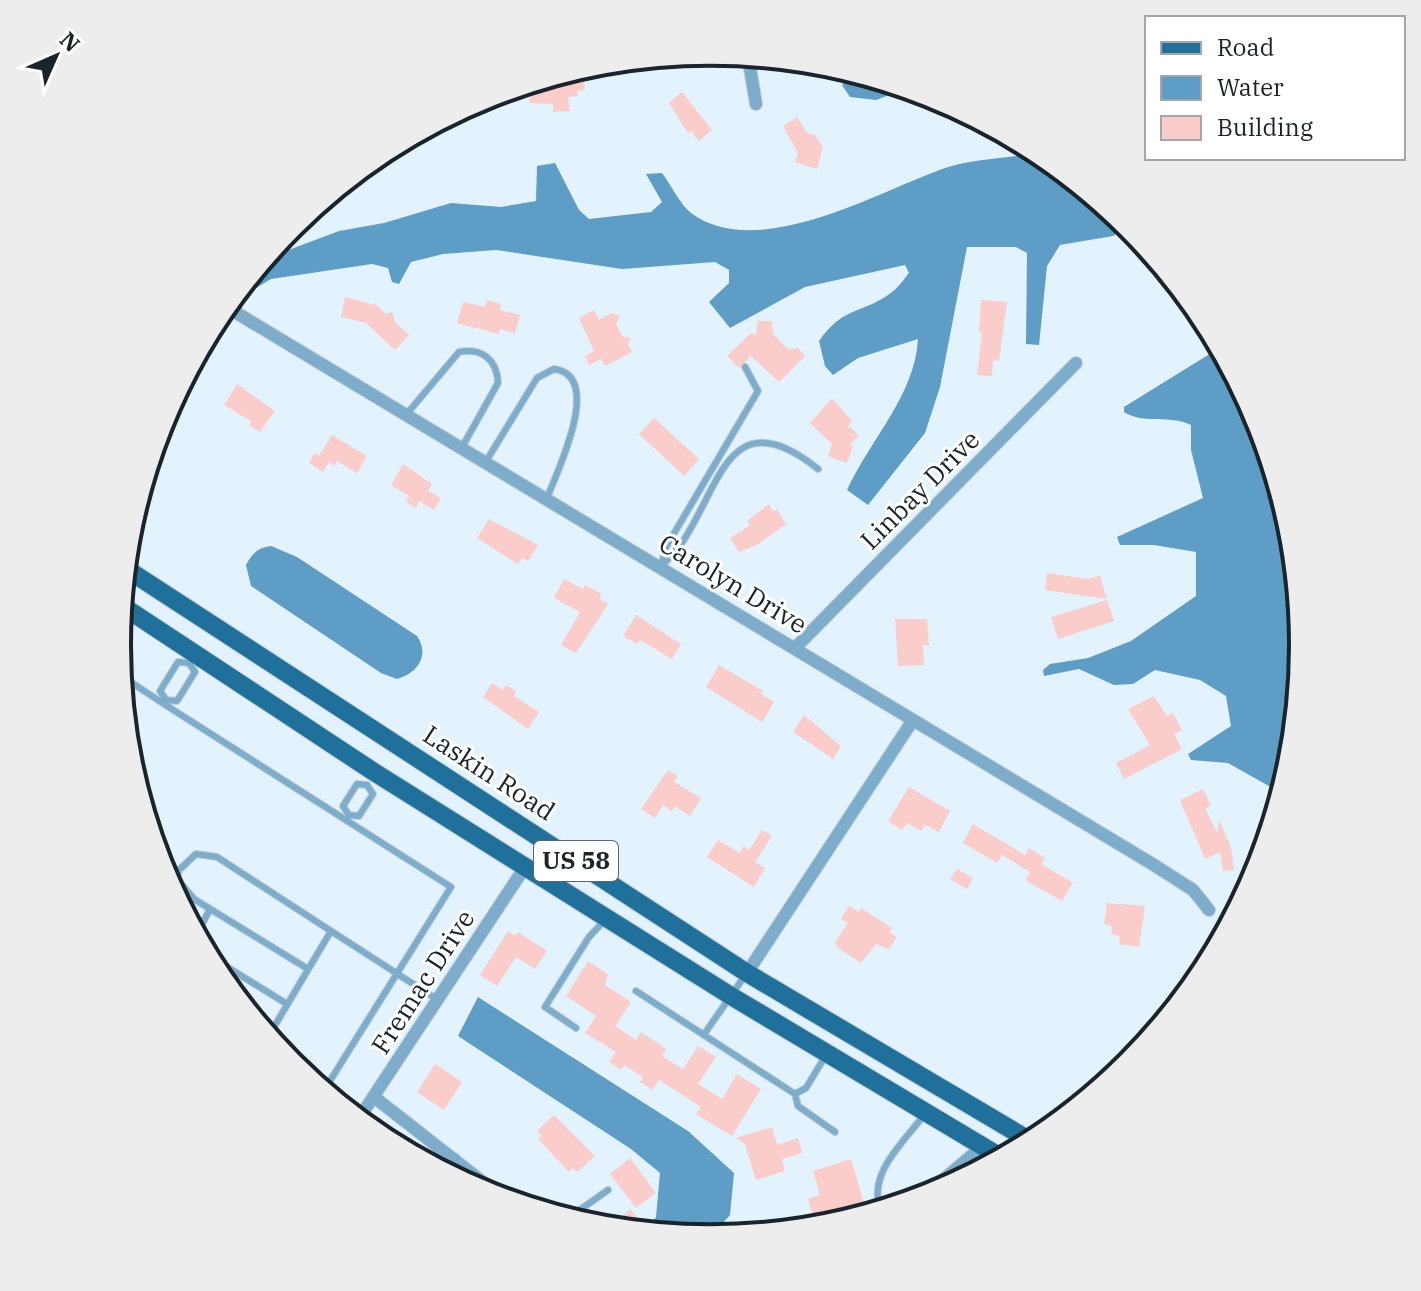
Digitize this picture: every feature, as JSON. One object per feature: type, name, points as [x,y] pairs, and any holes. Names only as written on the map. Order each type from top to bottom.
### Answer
[{"type":"main road","name":"Laskin Road","points":[[135,575],[747,973],[1020,1135]]},
{"type":"main road","name":"US 58","points":[[132,613],[192,658],[371,779],[525,867],[731,996],[992,1151]]},
{"type":"main road","points":[[371,779],[393,742]]},
{"type":"street","points":[[750,67],[756,104]]},
{"type":"street","name":"Carolyn Drive","points":[[237,313],[1154,865],[1193,890],[1209,910]]},
{"type":"street","name":"Linbay Drive","points":[[795,648],[1076,363]]},
{"type":"street","points":[[747,973],[913,720]]},
{"type":"street","name":"Fremac Drive","points":[[365,1110],[525,867]]},
{"type":"street","points":[[374,1097],[472,1173]]},
{"type":"street","points":[[953,1172],[983,1146]]},
{"type":"street","points":[[451,1163],[454,1159]]},
{"type":"lane","points":[[405,416],[459,352],[483,353],[494,364],[498,383],[461,449]]},
{"type":"lane","points":[[661,566],[666,547],[758,391],[745,367]]},
{"type":"lane","points":[[485,463],[537,378],[554,369],[568,374],[575,380],[579,399],[547,498]]},
{"type":"lane","points":[[661,566],[674,553],[719,477],[745,446],[768,440],[783,445],[818,469]]},
{"type":"lane","points":[[192,658],[195,672],[177,701],[165,702],[160,691],[178,662],[192,658]]},
{"type":"lane","points":[[132,682],[348,818],[451,887],[329,1082]]},
{"type":"lane","points":[[371,779],[373,794],[359,816],[348,818],[343,806],[357,784],[371,779]]},
{"type":"lane","points":[[178,874],[196,854],[217,857],[438,1000]]},
{"type":"lane","points":[[187,892],[308,969]]},
{"type":"lane","points":[[203,923],[210,909]]},
{"type":"lane","points":[[576,1028],[545,1007],[593,931],[607,918]]},
{"type":"lane","points":[[274,1027],[331,931]]},
{"type":"lane","points":[[231,969],[287,1004]]},
{"type":"lane","points":[[705,1033],[747,973]]},
{"type":"lane","points":[[636,991],[795,1094],[798,1106],[835,1132]]},
{"type":"lane","points":[[795,1094],[806,1088],[827,1053]]},
{"type":"lane","points":[[879,1199],[877,1192],[883,1168],[926,1112]]},
{"type":"lane","points":[[580,1210],[608,1190]]},
{"type":"water","points":[[844,82],[890,95],[876,100],[850,97],[842,85]]},
{"type":"water","points":[[1015,156],[1063,186],[1117,233],[1060,245],[1047,266],[1039,345],[1026,344],[1027,253],[1016,247],[967,247],[940,387],[925,433],[868,505],[847,490],[909,379],[918,339],[858,358],[833,375],[825,366],[819,341],[837,321],[895,290],[909,273],[905,265],[805,287],[730,328],[709,302],[729,283],[729,270],[715,262],[622,269],[496,250],[443,254],[411,262],[399,284],[392,282],[388,268],[372,264],[271,279],[254,289],[287,251],[339,231],[384,223],[451,203],[501,207],[536,201],[537,166],[555,163],[579,210],[589,219],[651,212],[662,202],[646,174],[662,173],[691,213],[718,226],[749,230],[782,227],[816,218],[954,165]]},
{"type":"water","points":[[1210,354],[1246,424],[1279,532],[1289,608],[1289,683],[1279,759],[1272,788],[1228,763],[1191,760],[1188,754],[1231,726],[1226,696],[1200,680],[1155,670],[1133,684],[1114,685],[1079,669],[1044,676],[1043,670],[1050,664],[1088,658],[1131,641],[1196,596],[1196,552],[1154,545],[1120,545],[1117,537],[1203,498],[1191,450],[1191,425],[1132,416],[1124,412],[1124,407]]},
{"type":"water","points":[[271,546],[297,557],[417,636],[422,656],[416,668],[397,679],[381,673],[251,586],[246,565],[256,552]]},
{"type":"water","points":[[478,997],[688,1131],[734,1173],[730,1215],[722,1225],[653,1222],[656,1217],[660,1173],[631,1149],[458,1036]]},
{"type":"building","points":[[584,80],[585,90],[577,91],[578,96],[568,97],[570,111],[553,112],[553,104],[530,103],[530,95]]},
{"type":"building","points":[[682,92],[712,130],[699,141],[691,131],[688,133],[669,103]]},
{"type":"building","points":[[797,117],[807,133],[815,135],[823,147],[817,169],[795,162],[798,153],[783,126]]},
{"type":"building","points":[[345,297],[376,305],[386,314],[392,312],[395,322],[409,335],[395,350],[366,323],[341,317]]},
{"type":"building","points":[[487,300],[501,304],[500,310],[520,315],[515,333],[500,329],[499,334],[457,323],[463,302],[485,307]]},
{"type":"building","points":[[981,300],[1007,302],[999,361],[993,360],[992,376],[977,375],[982,333],[979,332]]},
{"type":"building","points":[[594,310],[599,320],[611,313],[620,316],[616,324],[623,337],[631,338],[628,345],[632,352],[605,366],[601,359],[589,365],[585,356],[594,351],[579,318]]},
{"type":"building","points":[[758,321],[772,321],[773,334],[788,349],[798,348],[805,356],[779,382],[751,356],[739,368],[727,356],[750,334],[756,334]]},
{"type":"building","points":[[237,384],[275,411],[260,432],[249,425],[251,421],[224,405]]},
{"type":"building","points":[[832,398],[852,421],[848,426],[859,435],[850,445],[853,447],[847,463],[828,456],[832,444],[810,423]]},
{"type":"building","points":[[654,418],[699,459],[684,476],[639,434]]},
{"type":"building","points":[[332,435],[367,456],[357,473],[337,461],[334,466],[329,462],[323,472],[309,463],[314,453],[319,456]]},
{"type":"building","points":[[403,464],[432,484],[428,491],[441,498],[434,510],[419,501],[416,508],[406,502],[409,496],[391,485]]},
{"type":"building","points":[[769,504],[773,511],[777,509],[786,524],[757,545],[739,552],[730,538],[750,525],[747,521]]},
{"type":"building","points":[[489,519],[538,545],[528,561],[522,558],[518,564],[477,538]]},
{"type":"building","points":[[1047,573],[1088,579],[1100,576],[1107,599],[1045,590]]},
{"type":"building","points":[[564,579],[602,594],[599,599],[608,604],[576,653],[561,645],[580,612],[554,598]]},
{"type":"building","points":[[1107,600],[1114,621],[1058,639],[1051,617]]},
{"type":"building","points":[[636,615],[681,644],[672,659],[640,640],[637,644],[623,636]]},
{"type":"building","points":[[895,619],[927,619],[929,645],[923,645],[924,665],[898,666]]},
{"type":"building","points":[[719,665],[763,691],[761,694],[774,702],[762,722],[706,687]]},
{"type":"building","points":[[492,683],[503,690],[506,685],[516,691],[514,696],[539,712],[528,729],[483,697]]},
{"type":"building","points":[[1154,696],[1167,716],[1173,713],[1182,730],[1174,734],[1182,749],[1124,779],[1116,763],[1150,745],[1128,709]]},
{"type":"building","points":[[804,715],[841,746],[833,759],[793,732]]},
{"type":"building","points":[[668,770],[678,776],[674,782],[701,798],[690,816],[675,806],[672,811],[663,805],[655,818],[641,809]]},
{"type":"building","points":[[909,787],[950,811],[939,832],[925,825],[921,831],[907,823],[902,830],[888,821]]},
{"type":"building","points":[[1203,789],[1211,806],[1205,808],[1217,833],[1219,820],[1231,847],[1234,870],[1223,871],[1220,852],[1205,859],[1180,800]]},
{"type":"building","points":[[973,824],[1025,855],[1029,848],[1045,858],[1041,864],[1073,883],[1062,901],[1025,880],[1030,872],[1002,855],[997,863],[963,843]]},
{"type":"building","points":[[762,830],[772,836],[755,862],[765,868],[754,887],[707,857],[718,840],[740,853],[743,846],[749,850]]},
{"type":"building","points":[[957,869],[973,878],[967,889],[950,879]]},
{"type":"building","points":[[1107,903],[1145,906],[1139,947],[1119,944],[1120,936],[1111,934],[1112,926],[1104,924]]},
{"type":"building","points":[[849,906],[859,912],[861,908],[892,928],[890,932],[897,937],[889,949],[876,944],[861,963],[838,948],[835,942],[848,923],[841,919]]},
{"type":"building","points":[[508,931],[515,936],[518,932],[547,951],[535,969],[516,957],[497,986],[480,975]]},
{"type":"building","points":[[588,961],[608,974],[605,985],[631,1002],[615,1026],[636,1040],[641,1032],[666,1049],[662,1056],[683,1069],[698,1046],[716,1057],[698,1084],[722,1099],[737,1074],[761,1089],[732,1136],[696,1114],[701,1107],[659,1080],[652,1090],[640,1082],[643,1077],[624,1065],[621,1070],[609,1062],[616,1052],[585,1033],[596,1016],[566,996]]},
{"type":"building","points":[[435,1064],[462,1082],[444,1110],[417,1092]]},
{"type":"building","points":[[554,1115],[595,1156],[577,1172],[573,1168],[569,1172],[538,1139],[542,1136],[537,1131]]},
{"type":"building","points":[[772,1127],[777,1145],[798,1138],[802,1153],[782,1159],[785,1171],[756,1180],[745,1144],[736,1138]]},
{"type":"building","points":[[630,1158],[656,1193],[636,1208],[610,1174]]},
{"type":"building","points":[[851,1159],[864,1203],[813,1216],[808,1199],[820,1195],[813,1171]]},
{"type":"building","points":[[630,1209],[641,1221],[635,1220],[620,1218]]}]
